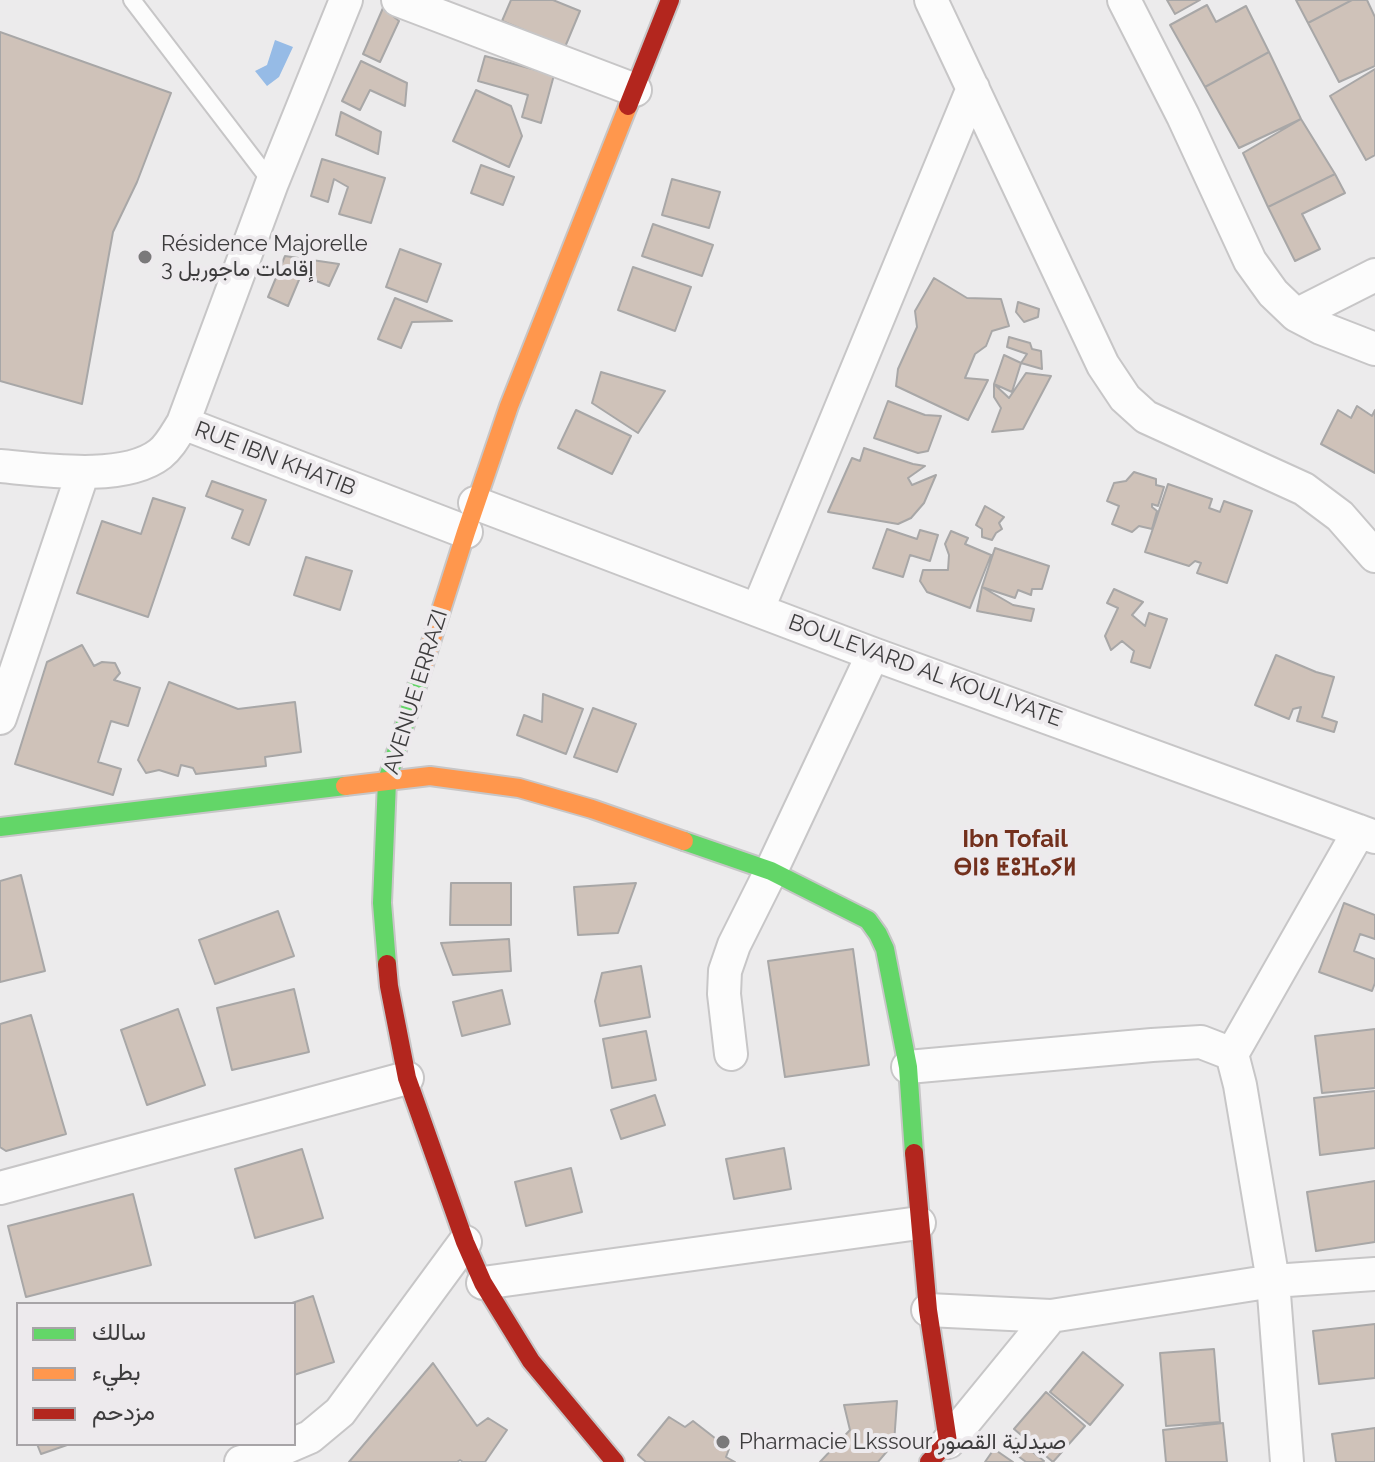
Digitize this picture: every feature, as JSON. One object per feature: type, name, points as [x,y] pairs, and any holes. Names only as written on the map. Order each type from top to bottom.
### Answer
[{"type":"street","points":[[183,423],[272,183],[346,0]]},
{"type":"street","points":[[398,0],[635,90]]},
{"type":"street","name":"AVENUE ERRAZI","points":[[615,1462],[531,1361],[483,1283],[465,1242],[407,1078],[389,986],[382,903],[387,781],[470,518],[509,406],[670,0]]},
{"type":"street","points":[[931,0],[1103,365],[1125,398],[1146,417],[1304,489],[1340,516],[1375,556]]},
{"type":"street","points":[[1124,0],[1183,116],[1250,261],[1273,293],[1296,315],[1375,349]]},
{"type":"street","points":[[758,609],[973,88]]},
{"type":"street","points":[[1296,315],[1375,275]]},
{"type":"street","name":"RUE IBN KHATIB","points":[[0,466],[113,471],[159,455],[183,423],[470,518]]},
{"type":"street","points":[[0,718],[83,472]]},
{"type":"street","name":"BOULEVARD AL KOULIYATE","points":[[470,518],[758,609],[1367,834]]},
{"type":"street","points":[[731,1054],[724,994],[725,971],[734,945],[873,654]]},
{"type":"street","points":[[0,827],[430,776],[519,788],[592,809],[771,871],[868,920],[885,949],[908,1067],[938,1452]]},
{"type":"street","points":[[1287,1462],[1273,1281],[1232,1054],[1367,834]]},
{"type":"street","points":[[908,1067],[1201,1042],[1232,1054]]},
{"type":"street","points":[[0,1188],[407,1078]]},
{"type":"street","points":[[483,1283],[919,1223]]},
{"type":"street","points":[[296,1443],[310,1437],[340,1412],[465,1242]]},
{"type":"street","points":[[928,1310],[1051,1316],[1273,1281],[1375,1274]]},
{"type":"street","points":[[938,1452],[1051,1316]]},
{"type":"street","points":[[241,1462],[289,1446]]},
{"type":"lane","points":[[132,0],[272,183]]},
{"type":"water","points":[[275,40],[293,47],[279,77],[267,86],[255,71],[267,65]]},
{"type":"building","points":[[511,0],[553,0],[580,11],[565,47],[502,21]]},
{"type":"building","points":[[1167,0],[1200,0],[1175,14]]},
{"type":"building","points":[[1296,0],[1352,0],[1308,23]]},
{"type":"building","points":[[1352,0],[1367,0],[1375,17],[1375,66],[1339,82],[1308,23]]},
{"type":"building","points":[[1207,5],[1216,22],[1246,6],[1269,52],[1205,87],[1170,25]]},
{"type":"building","points":[[383,8],[399,21],[380,62],[363,54]]},
{"type":"building","points":[[0,32],[171,93],[137,182],[113,232],[82,404],[0,381]]},
{"type":"building","points":[[1269,52],[1301,119],[1239,148],[1205,87]]},
{"type":"building","points":[[485,56],[554,75],[541,123],[522,117],[528,95],[478,81]]},
{"type":"building","points":[[361,61],[407,83],[405,106],[370,90],[360,110],[342,101]]},
{"type":"building","points":[[1375,69],[1375,155],[1366,160],[1330,96]]},
{"type":"building","points":[[476,90],[511,106],[522,136],[509,167],[453,141]]},
{"type":"building","points":[[341,112],[381,132],[378,154],[336,135]]},
{"type":"building","points":[[1301,119],[1335,174],[1268,207],[1243,153]]},
{"type":"building","points":[[322,159],[385,178],[371,223],[339,214],[348,187],[334,179],[328,202],[311,196]]},
{"type":"building","points":[[481,165],[514,177],[503,205],[471,193]]},
{"type":"building","points":[[1335,174],[1345,193],[1302,214],[1320,249],[1295,261],[1268,207]]},
{"type":"building","points":[[672,179],[720,192],[709,228],[662,215]]},
{"type":"building","points":[[653,224],[713,245],[702,276],[642,256]]},
{"type":"building","points":[[400,249],[441,264],[427,302],[386,287]]},
{"type":"building","points":[[285,256],[339,264],[329,286],[301,275],[288,306],[268,297]]},
{"type":"building","points":[[633,267],[691,287],[675,331],[618,310]]},
{"type":"building","points":[[934,278],[967,298],[1001,299],[1009,326],[992,331],[986,346],[975,354],[965,378],[988,380],[968,420],[896,386],[898,369],[917,327],[915,311]]},
{"type":"building","points":[[395,298],[452,321],[412,322],[401,348],[378,339]]},
{"type":"building","points":[[1018,302],[1039,309],[1038,317],[1024,322],[1016,312]]},
{"type":"building","points":[[1009,337],[1030,343],[1032,349],[1041,351],[1042,369],[1021,363],[1027,354],[1007,347]]},
{"type":"building","points":[[1004,355],[1021,363],[1012,392],[994,384]]},
{"type":"building","points":[[601,372],[665,391],[638,433],[592,403]]},
{"type":"building","points":[[1026,373],[1051,376],[1023,429],[992,432],[1001,408],[994,397],[994,384],[1009,398]]},
{"type":"building","points":[[888,401],[925,415],[941,416],[928,451],[918,453],[874,438]]},
{"type":"building","points":[[1357,406],[1372,416],[1375,410],[1375,473],[1321,444],[1338,410],[1351,418]]},
{"type":"building","points":[[576,410],[631,436],[612,474],[558,448]]},
{"type":"building","points":[[864,448],[925,466],[908,478],[912,485],[936,475],[924,503],[911,518],[898,524],[828,512],[852,458],[860,461]]},
{"type":"building","points":[[1134,472],[1156,479],[1156,485],[1164,487],[1158,506],[1152,504],[1157,511],[1152,529],[1139,526],[1132,532],[1112,524],[1119,506],[1107,501],[1114,483],[1126,481]]},
{"type":"building","points":[[212,481],[266,500],[249,545],[232,538],[243,510],[206,496]]},
{"type":"building","points":[[1168,484],[1212,499],[1209,508],[1220,512],[1224,501],[1252,511],[1227,583],[1197,573],[1201,563],[1195,561],[1189,566],[1145,552]]},
{"type":"building","points":[[153,498],[185,508],[148,617],[77,593],[102,521],[141,534]]},
{"type":"building","points":[[985,506],[1004,517],[999,523],[1002,529],[992,540],[982,537],[982,529],[976,525]]},
{"type":"building","points":[[887,529],[917,539],[920,530],[938,535],[930,561],[910,555],[903,577],[873,568]]},
{"type":"building","points":[[951,531],[968,538],[965,544],[991,555],[970,608],[927,592],[920,581],[923,570],[948,570],[949,555],[945,544]]},
{"type":"building","points":[[995,548],[1049,566],[1042,589],[1032,589],[1031,595],[1018,590],[1015,598],[982,587]]},
{"type":"building","points":[[306,557],[352,571],[340,610],[294,595]]},
{"type":"building","points":[[982,587],[1013,605],[1034,609],[1031,621],[977,611]]},
{"type":"building","points":[[1114,589],[1143,602],[1132,615],[1145,626],[1149,613],[1167,619],[1150,668],[1131,662],[1134,651],[1122,641],[1111,650],[1105,636],[1118,608],[1107,603]]},
{"type":"building","points":[[82,645],[94,666],[102,662],[115,663],[120,673],[114,680],[140,688],[128,726],[111,721],[98,762],[121,769],[113,795],[15,764],[47,662]]},
{"type":"building","points":[[1276,655],[1334,677],[1322,717],[1337,722],[1334,732],[1297,721],[1301,707],[1293,709],[1289,719],[1255,705]]},
{"type":"building","points":[[169,682],[238,709],[295,702],[301,752],[265,757],[266,766],[196,774],[193,768],[181,765],[178,776],[159,770],[146,773],[138,760]]},
{"type":"building","points":[[543,694],[583,709],[566,754],[517,735],[524,715],[542,722]]},
{"type":"building","points":[[593,708],[636,724],[617,772],[574,757]]},
{"type":"building","points":[[21,875],[45,971],[0,982],[0,881]]},
{"type":"building","points":[[451,883],[511,883],[511,925],[450,925]]},
{"type":"building","points":[[636,883],[618,933],[578,935],[574,887]]},
{"type":"building","points":[[1344,903],[1375,915],[1375,939],[1360,934],[1354,951],[1375,959],[1372,991],[1319,972]]},
{"type":"building","points":[[278,911],[294,956],[215,984],[199,940]]},
{"type":"building","points":[[509,939],[511,971],[453,975],[441,943]]},
{"type":"building","points":[[853,949],[869,1065],[785,1077],[768,961]]},
{"type":"building","points":[[641,966],[650,1017],[600,1026],[595,1001],[602,973]]},
{"type":"building","points":[[294,989],[309,1052],[232,1070],[217,1008]]},
{"type":"building","points":[[502,990],[510,1024],[462,1036],[453,1002]]},
{"type":"building","points":[[178,1009],[205,1085],[147,1105],[121,1030]]},
{"type":"building","points":[[31,1015],[66,1134],[6,1151],[0,1147],[0,1024]]},
{"type":"building","points":[[1375,1029],[1375,1088],[1322,1093],[1315,1036]]},
{"type":"building","points":[[646,1031],[656,1080],[612,1088],[603,1039]]},
{"type":"building","points":[[1375,1091],[1375,1148],[1320,1155],[1314,1098]]},
{"type":"building","points":[[655,1095],[665,1125],[621,1139],[611,1110]]},
{"type":"building","points":[[784,1148],[791,1189],[734,1199],[726,1159]]},
{"type":"building","points":[[302,1149],[323,1218],[255,1238],[235,1169]]},
{"type":"building","points":[[571,1168],[582,1212],[526,1226],[515,1182]]},
{"type":"building","points":[[1375,1181],[1375,1242],[1316,1251],[1307,1192]]},
{"type":"building","points":[[133,1194],[151,1265],[26,1297],[8,1226]]},
{"type":"building","points":[[313,1296],[334,1362],[296,1374],[296,1302]]},
{"type":"building","points":[[1375,1324],[1375,1378],[1319,1384],[1313,1331]]},
{"type":"building","points":[[1214,1349],[1220,1422],[1166,1426],[1160,1353]]},
{"type":"building","points":[[1083,1352],[1123,1385],[1090,1425],[1050,1392]]},
{"type":"building","points":[[433,1363],[477,1426],[488,1418],[507,1430],[485,1462],[349,1462]]},
{"type":"building","points":[[1046,1392],[1085,1426],[1053,1462],[1014,1429]]},
{"type":"building","points":[[897,1401],[894,1443],[878,1462],[820,1462],[850,1430],[844,1405]]},
{"type":"building","points":[[669,1417],[685,1427],[693,1421],[729,1449],[726,1457],[735,1462],[646,1462],[638,1455]]},
{"type":"building","points":[[1223,1423],[1227,1462],[1166,1462],[1163,1430]]},
{"type":"building","points":[[1375,1428],[1375,1462],[1336,1462],[1332,1434]]},
{"type":"building","points":[[1009,1433],[1044,1461],[1026,1462],[1001,1443]]},
{"type":"building","points":[[38,1446],[64,1446],[41,1454]]},
{"type":"building","points":[[994,1449],[1013,1462],[985,1462]]},
{"type":"traffic: fast","points":[[387,964],[382,903],[387,781],[423,667]]},
{"type":"traffic: fast","points":[[0,827],[345,786]]},
{"type":"traffic: fast","points":[[684,841],[771,871],[868,920],[885,949],[908,1067],[914,1153]]},
{"type":"traffic: slow","points":[[423,667],[509,406],[628,106]]},
{"type":"traffic: slow","points":[[345,786],[430,776],[519,788],[684,841]]},
{"type":"traffic: jam","points":[[628,106],[670,0]]},
{"type":"traffic: jam","points":[[387,964],[407,1078],[465,1242],[483,1283],[531,1361],[615,1462]]},
{"type":"traffic: jam","points":[[914,1153],[928,1310],[948,1442],[929,1462]]},
{"type":"place","name":"Résidence Majorelle إقامات ماجوريل 3","points":[[145,257]]},
{"type":"place","name":"Pharmacie Lkssour صيدلية القصور","points":[[723,1442]]},
{"type":"district","name":"Ibn Tofail ⴱⵏⵓ ⵟⵓⴼⴰⵢⵍ","points":[[1015,854]]}]
